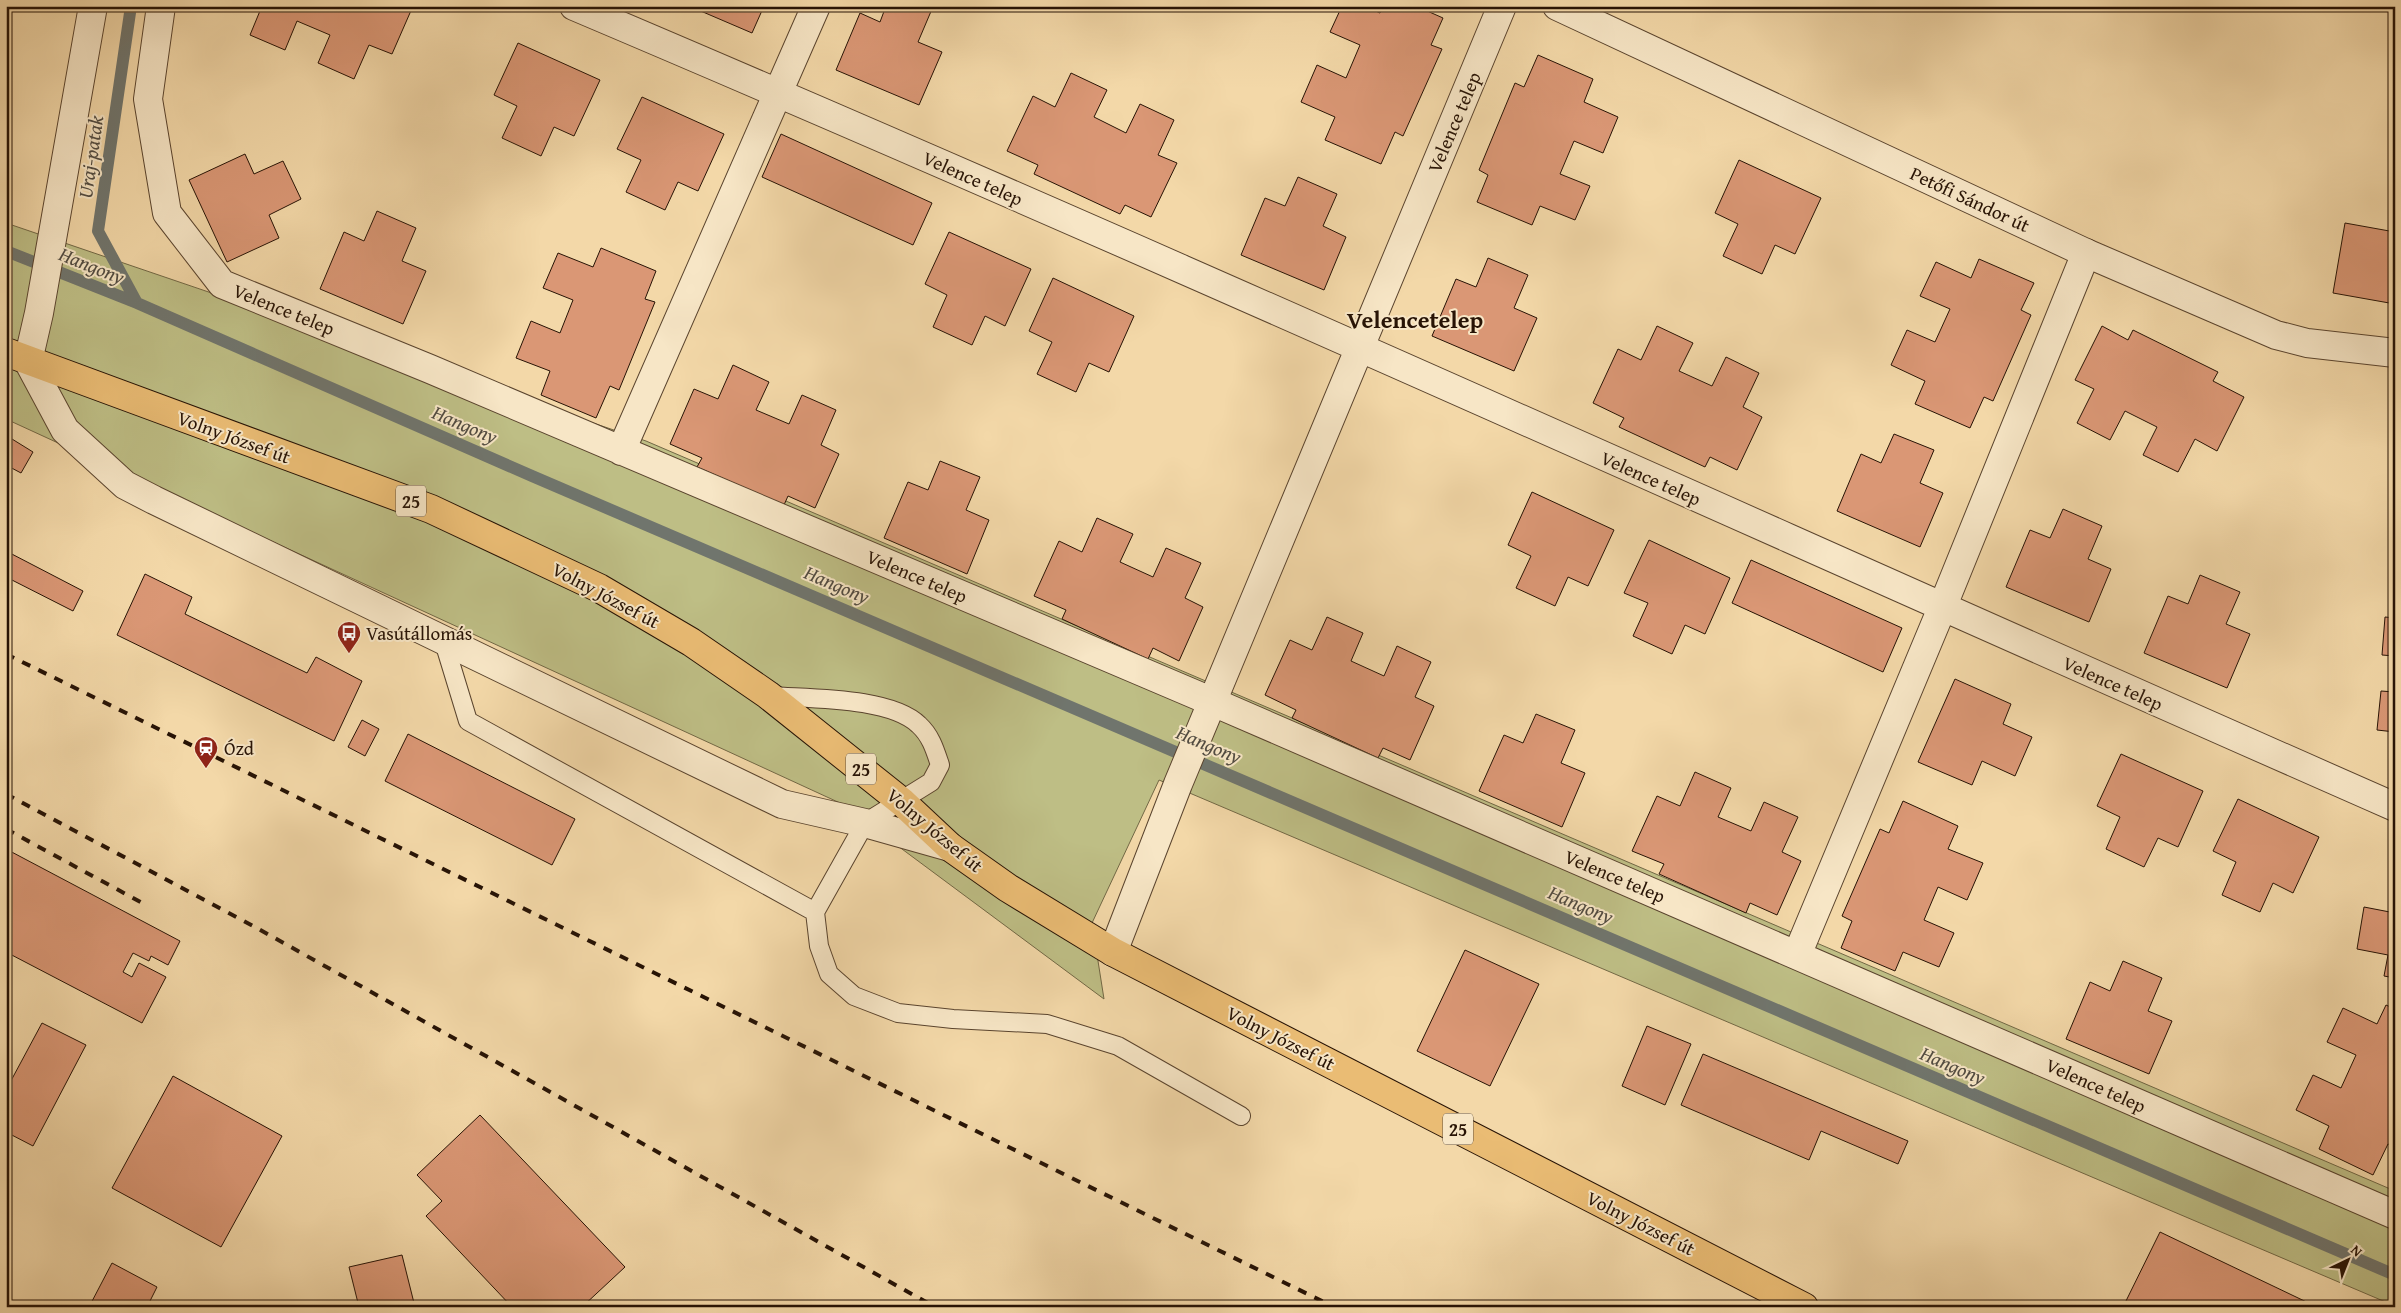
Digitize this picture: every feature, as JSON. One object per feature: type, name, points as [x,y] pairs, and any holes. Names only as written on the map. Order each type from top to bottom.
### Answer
[{"type":"main road","name":"Volny József út","points":[[17,357],[431,509],[599,588],[691,642],[768,696],[902,802],[950,847],[1008,888],[1113,952],[1804,1307]]},
{"type":"street","points":[[93,6],[39,313],[17,357],[65,430],[125,485],[782,804],[865,823],[950,847]]},
{"type":"street","name":"Velence telep","points":[[162,6],[148,99],[167,213],[222,284],[621,450],[1213,702],[2395,1216]]},
{"type":"street","name":"Velence telep","points":[[574,6],[778,92],[1360,348],[1942,608],[2395,807]]},
{"type":"street","points":[[621,450],[816,6]]},
{"type":"street","name":"Velence telep","points":[[1113,952],[1178,784],[1502,6]]},
{"type":"street","name":"Petőfi Sándor út","points":[[1557,6],[2086,252],[2276,335],[2307,343],[2395,353]]},
{"type":"street","points":[[1797,955],[1942,608],[2086,252]]},
{"type":"lane","points":[[443,639],[468,721],[815,912]]},
{"type":"lane","points":[[768,696],[854,701],[889,708],[919,724],[934,745],[940,765],[931,782],[902,802],[865,823],[815,912],[819,946],[829,974],[854,996],[898,1013],[952,1019],[1047,1024],[1118,1046],[1241,1116]]},
{"type":"green space","points":[[6,223],[646,441],[2395,1191],[2395,1306],[1159,780],[1092,923],[1104,999],[840,803],[6,419]]},
{"type":"building","points":[[262,6],[413,6],[392,54],[369,45],[354,79],[318,63],[330,35],[297,21],[285,50],[250,35]]},
{"type":"building","points":[[689,6],[764,6],[752,33]]},
{"type":"building","points":[[886,6],[925,6],[932,9],[918,42],[942,52],[919,105],[836,70],[860,13],[880,22]]},
{"type":"building","points":[[1342,6],[1365,6],[1380,13],[1383,6],[1416,6],[1443,18],[1431,45],[1442,49],[1403,136],[1395,132],[1381,164],[1325,140],[1335,117],[1301,102],[1317,65],[1346,78],[1360,45],[1330,32]]},
{"type":"building","points":[[518,43],[600,80],[574,136],[554,127],[541,156],[502,138],[517,106],[494,95]]},
{"type":"building","points":[[1538,55],[1593,79],[1584,102],[1618,117],[1603,153],[1574,141],[1560,174],[1590,186],[1575,220],[1540,206],[1532,225],[1477,202],[1488,175],[1479,170],[1515,83],[1524,87]]},
{"type":"building","points":[[1071,73],[1107,90],[1094,117],[1126,133],[1140,104],[1174,120],[1158,155],[1177,163],[1151,217],[1125,205],[1120,214],[1034,174],[1038,165],[1007,151],[1033,96],[1055,107]]},
{"type":"building","points":[[642,97],[724,134],[698,191],[678,182],[665,210],[626,192],[641,160],[617,149]]},
{"type":"building","points":[[781,134],[932,203],[913,245],[762,177]]},
{"type":"building","points":[[245,154],[254,174],[283,161],[301,199],[269,215],[279,238],[227,262],[189,180]]},
{"type":"building","points":[[1739,160],[1821,198],[1795,254],[1775,245],[1762,274],[1723,256],[1738,224],[1715,213]]},
{"type":"building","points":[[1298,177],[1337,194],[1323,226],[1346,237],[1324,290],[1241,255],[1265,198],[1285,206]]},
{"type":"building","points":[[377,211],[416,228],[402,261],[426,271],[403,324],[320,289],[344,232],[364,241]]},
{"type":"building","points":[[2345,223],[2395,232],[2395,304],[2333,293]]},
{"type":"building","points":[[949,232],[1031,269],[1005,326],[985,316],[972,345],[933,327],[947,295],[925,284]]},
{"type":"building","points":[[601,248],[656,271],[645,299],[655,302],[619,390],[610,386],[596,418],[541,395],[550,371],[516,358],[531,321],[560,333],[573,300],[543,288],[558,253],[593,267]]},
{"type":"building","points":[[1488,258],[1528,275],[1514,308],[1537,318],[1514,371],[1432,336],[1456,279],[1476,287]]},
{"type":"building","points":[[1979,259],[2034,283],[2021,310],[2031,315],[1993,401],[1984,397],[1970,428],[1915,404],[1925,381],[1891,365],[1907,330],[1935,342],[1950,309],[1920,296],[1936,262],[1971,278]]},
{"type":"building","points":[[1053,278],[1134,316],[1109,372],[1089,363],[1076,392],[1037,374],[1052,342],[1029,331]]},
{"type":"building","points":[[1657,326],[1693,343],[1679,371],[1712,386],[1726,357],[1759,373],[1743,407],[1762,417],[1737,470],[1710,457],[1705,467],[1619,427],[1624,418],[1593,403],[1618,349],[1641,360]]},
{"type":"building","points":[[2102,326],[2128,340],[2133,330],[2218,372],[2213,381],[2244,397],[2217,451],[2195,439],[2178,472],[2143,455],[2157,427],[2125,411],[2110,440],[2077,423],[2094,389],[2075,380]]},
{"type":"building","points":[[733,365],[769,382],[756,410],[789,424],[802,395],[836,410],[821,445],[839,454],[815,508],[788,496],[784,505],[697,467],[702,458],[670,444],[694,389],[718,399]]},
{"type":"building","points":[[1894,434],[1934,450],[1920,483],[1943,493],[1920,547],[1837,511],[1861,454],[1881,463]]},
{"type":"building","points":[[12,439],[33,452],[21,473],[6,465],[6,449]]},
{"type":"building","points":[[940,461],[980,477],[966,510],[989,520],[967,574],[884,538],[908,482],[928,490]]},
{"type":"building","points":[[1532,492],[1614,530],[1588,586],[1568,577],[1555,606],[1516,588],[1531,556],[1508,545]]},
{"type":"building","points":[[2063,509],[2102,526],[2088,559],[2111,569],[2089,622],[2006,587],[2030,530],[2050,538]]},
{"type":"building","points":[[1097,518],[1133,534],[1120,562],[1153,577],[1166,548],[1201,563],[1185,598],[1203,607],[1179,661],[1153,648],[1148,659],[1062,619],[1066,610],[1034,596],[1059,541],[1082,552]]},
{"type":"building","points":[[1649,540],[1730,578],[1705,634],[1685,625],[1672,654],[1633,636],[1648,603],[1624,593]]},
{"type":"building","points":[[6,551],[83,591],[73,611],[8,578],[6,580]]},
{"type":"building","points":[[1751,560],[1902,628],[1883,672],[1732,603]]},
{"type":"building","points":[[145,574],[192,597],[185,614],[307,673],[316,657],[362,681],[334,741],[117,635]]},
{"type":"building","points":[[2200,575],[2240,592],[2226,624],[2250,634],[2227,688],[2144,653],[2168,596],[2188,604]]},
{"type":"building","points":[[1327,617],[1363,633],[1351,661],[1384,676],[1397,646],[1431,662],[1415,697],[1434,706],[1410,760],[1383,748],[1378,758],[1292,718],[1296,710],[1265,695],[1290,640],[1312,650]]},
{"type":"building","points":[[2385,617],[2395,618],[2395,656],[2382,655]]},
{"type":"building","points":[[1955,679],[2011,704],[2003,724],[2032,737],[2015,776],[1982,761],[1972,785],[1918,762]]},
{"type":"building","points":[[2381,691],[2395,692],[2395,732],[2377,730]]},
{"type":"building","points":[[1536,714],[1575,730],[1561,763],[1585,773],[1562,827],[1479,791],[1504,735],[1523,743]]},
{"type":"building","points":[[362,720],[379,729],[365,756],[348,747]]},
{"type":"building","points":[[408,734],[575,819],[552,865],[385,781]]},
{"type":"building","points":[[2121,754],[2203,791],[2178,847],[2158,838],[2144,867],[2106,849],[2120,817],[2097,806]]},
{"type":"building","points":[[1695,772],[1731,788],[1718,817],[1751,831],[1764,802],[1798,817],[1782,852],[1801,861],[1777,915],[1750,903],[1746,913],[1659,874],[1664,864],[1632,851],[1657,796],[1680,806]]},
{"type":"building","points":[[2238,799],[2319,837],[2293,893],[2273,883],[2260,912],[2222,895],[2236,862],[2213,851]]},
{"type":"building","points":[[1903,801],[1958,826],[1948,849],[1983,863],[1967,900],[1938,887],[1924,920],[1954,933],[1939,967],[1903,952],[1895,971],[1841,948],[1852,921],[1842,916],[1880,829],[1889,833]]},
{"type":"building","points":[[6,849],[180,941],[168,965],[151,956],[149,961],[133,953],[123,972],[132,977],[139,963],[166,977],[142,1023],[6,952]]},
{"type":"building","points":[[2364,907],[2395,913],[2395,978],[2384,976],[2388,955],[2357,949]]},
{"type":"building","points":[[1465,950],[1539,984],[1490,1086],[1417,1051]]},
{"type":"building","points":[[2123,961],[2162,978],[2148,1011],[2172,1021],[2149,1074],[2066,1039],[2090,982],[2110,991]]},
{"type":"building","points":[[2386,1005],[2395,1009],[2395,1147],[2388,1144],[2373,1175],[2319,1149],[2329,1126],[2296,1110],[2313,1075],[2341,1088],[2356,1055],[2327,1042],[2343,1008],[2377,1024]]},
{"type":"building","points":[[42,1023],[86,1045],[33,1146],[6,1132],[6,1090]]},
{"type":"building","points":[[1647,1026],[1691,1044],[1665,1105],[1622,1086]]},
{"type":"building","points":[[1703,1054],[1908,1141],[1898,1164],[1821,1131],[1809,1160],[1681,1105]]},
{"type":"building","points":[[173,1076],[282,1136],[221,1247],[112,1188]]},
{"type":"building","points":[[480,1115],[625,1267],[582,1307],[512,1307],[426,1216],[442,1201],[417,1175]]},
{"type":"building","points":[[2160,1232],[2317,1307],[2123,1307]]},
{"type":"building","points":[[402,1255],[415,1307],[359,1307],[349,1267]]},
{"type":"building","points":[[112,1263],[157,1287],[147,1307],[89,1307]]},
{"type":"waterway","name":"Uraj-patak","points":[[131,6],[98,231],[137,303]]},
{"type":"waterway","name":"Hangony","points":[[6,251],[137,303],[532,476],[2395,1275]]},
{"type":"railway","points":[[6,654],[1334,1307]]},
{"type":"railway","points":[[6,794],[255,927],[935,1307]]},
{"type":"railway","points":[[6,829],[146,905]]},
{"type":"place","name":"Vasútállomás","points":[[349,654]]},
{"type":"place","name":"Ózd","points":[[206,769]]},
{"type":"district","name":"Velencetelep","points":[[1415,319]]}]
